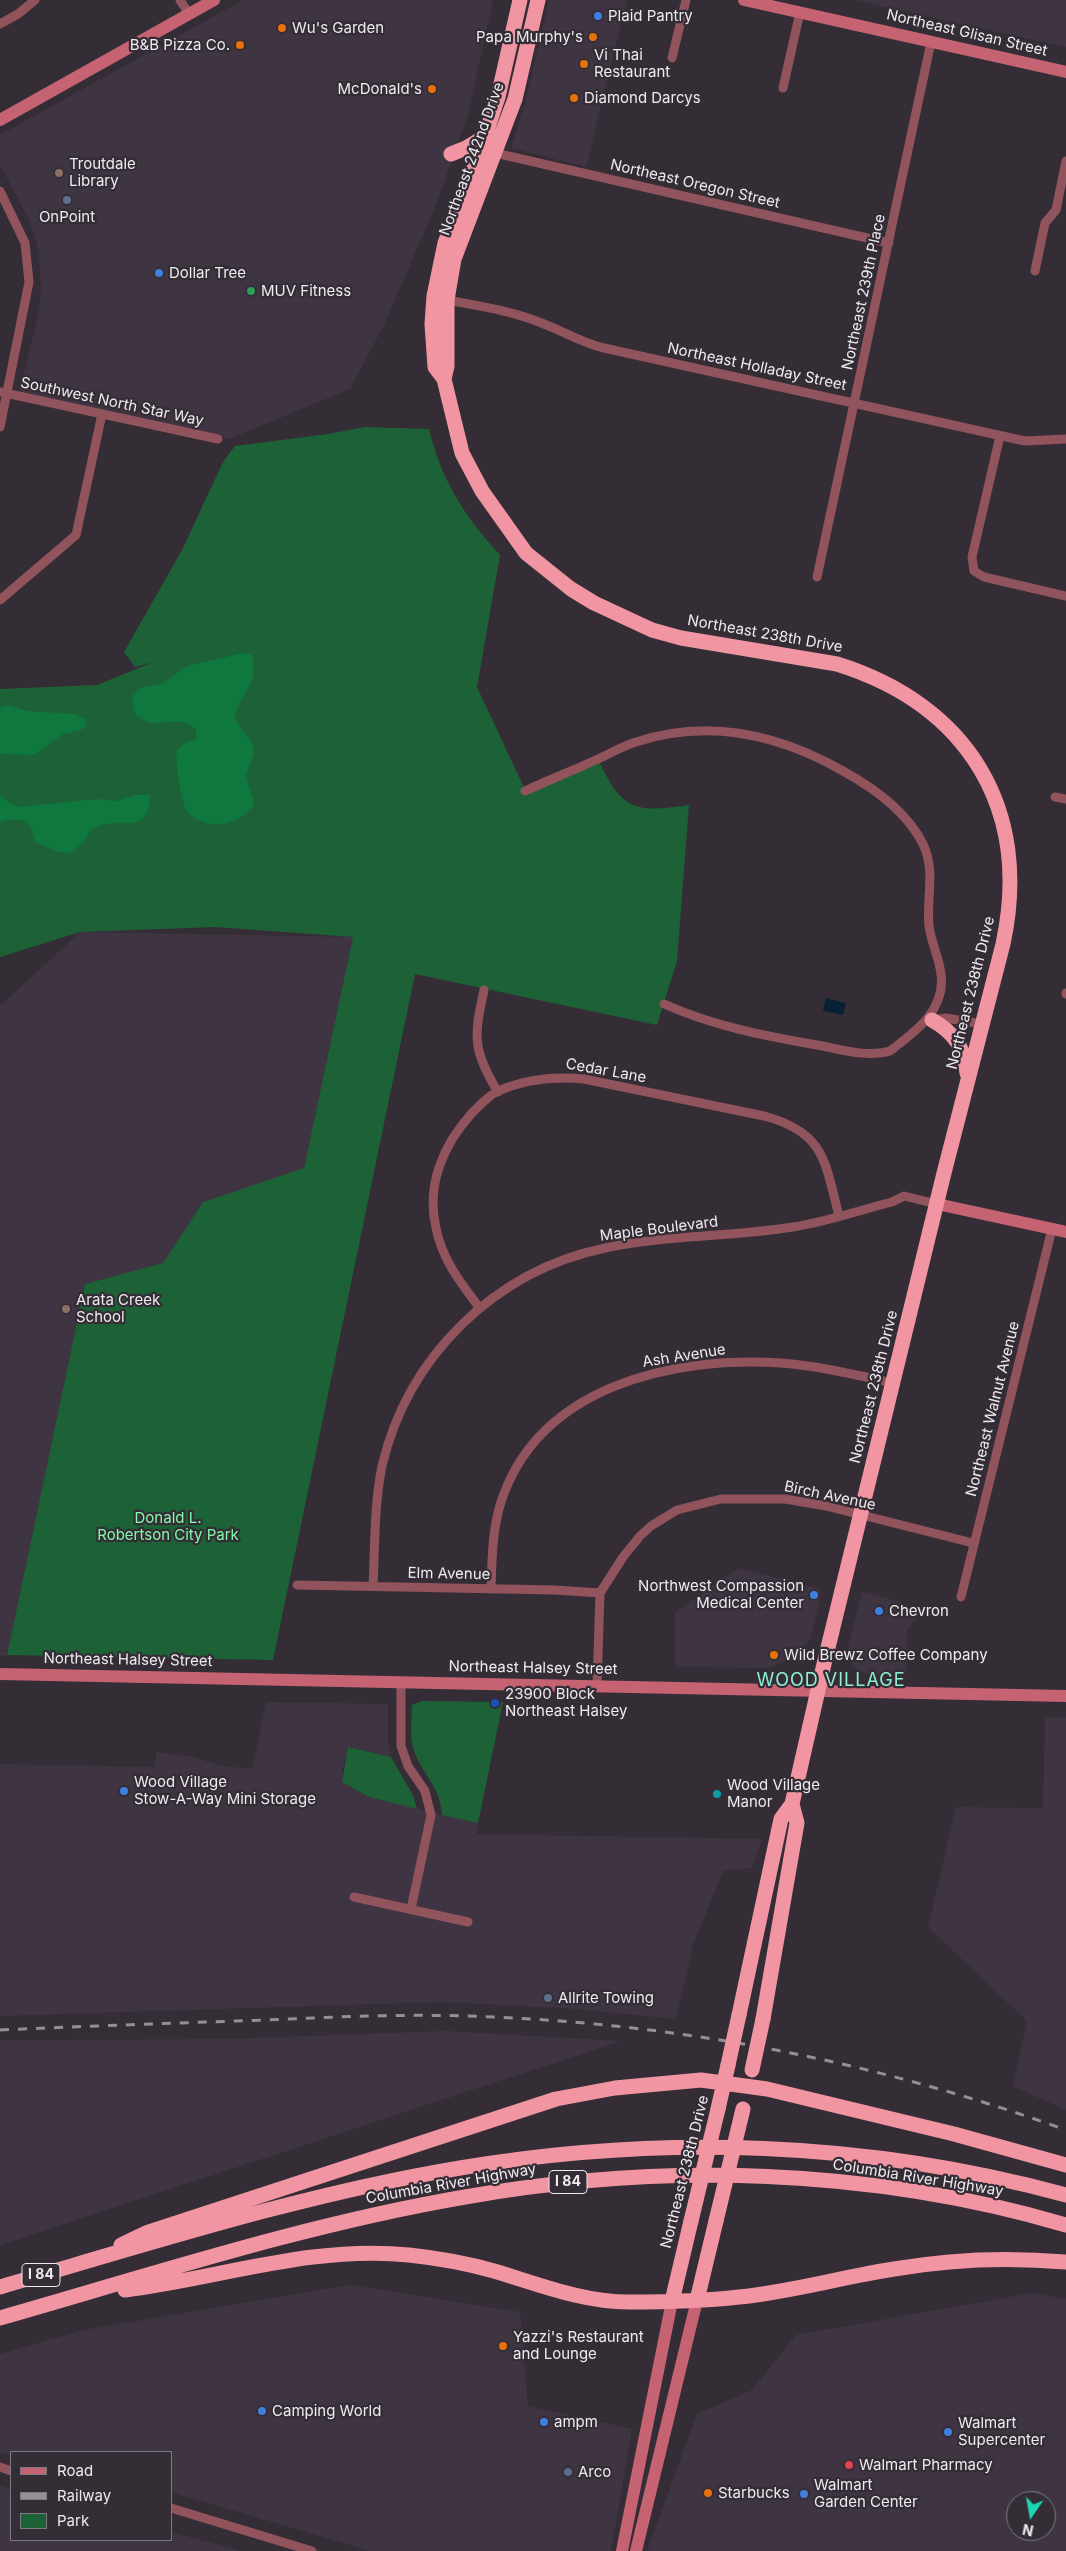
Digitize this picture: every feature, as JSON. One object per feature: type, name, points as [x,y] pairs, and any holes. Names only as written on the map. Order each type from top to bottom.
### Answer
[{"type":"highway","name":"Northeast 242nd Drive","points":[[440,298],[445,243],[486,136],[498,97],[520,0]]},
{"type":"highway","name":"Northeast 242nd Drive","points":[[440,298],[460,239],[515,98],[538,0]]},
{"type":"highway","points":[[469,183],[468,172],[462,162],[451,154],[466,148],[486,136]]},
{"type":"highway","name":"Northeast 238th Drive","points":[[440,298],[448,366],[444,379],[462,453],[482,491],[526,553],[571,589],[624,618],[662,632],[710,643],[812,658],[861,671],[905,693],[950,728],[973,759],[987,783],[1006,829],[1009,883],[1007,923],[966,1082],[792,1804],[781,1819],[724,2083],[672,2301]]},
{"type":"highway","points":[[930,1020],[952,1035],[962,1049],[966,1082]]},
{"type":"highway","name":"Northeast 238th Drive","points":[[697,2300],[763,2019],[796,1823],[792,1804]]},
{"type":"highway","points":[[82,2263],[146,2233],[538,2104],[615,2088],[701,2080],[748,2086],[954,2134],[1066,2165]]},
{"type":"highway","name":"Columbia River Highway","points":[[0,2287],[260,2214],[402,2179],[524,2158],[620,2149],[744,2147],[841,2153],[977,2173],[1066,2195]]},
{"type":"highway","name":"Columbia River Highway","points":[[0,2318],[257,2245],[387,2212],[514,2189],[603,2179],[728,2175],[827,2180],[935,2195],[1066,2225]]},
{"type":"highway","points":[[79,2296],[154,2286],[306,2257],[385,2253],[455,2262],[590,2298],[628,2302],[740,2297],[895,2268],[958,2260],[1014,2259],[1066,2262]]},
{"type":"main road","points":[[0,120],[214,0]]},
{"type":"main road","name":"Northeast Glisan Street","points":[[744,0],[1066,72]]},
{"type":"main road","points":[[937,1204],[1066,1232]]},
{"type":"main road","name":"Northeast Halsey Street","points":[[0,1674],[1066,1696]]},
{"type":"main road","name":"Northeast 238th Drive","points":[[636,2551],[697,2300]]},
{"type":"main road","name":"Northeast 238th Drive","points":[[622,2551],[672,2301]]},
{"type":"street","points":[[0,24],[18,14],[35,0]]},
{"type":"street","points":[[180,0],[189,14]]},
{"type":"street","points":[[672,58],[686,0]]},
{"type":"street","points":[[783,88],[800,12]]},
{"type":"street","name":"Northeast 239th Place","points":[[817,577],[931,42]]},
{"type":"street","name":"Northeast Oregon Street","points":[[495,153],[889,242]]},
{"type":"street","points":[[1035,271],[1045,223],[1056,210],[1066,160]]},
{"type":"street","points":[[0,191],[25,243],[29,282],[4,392],[0,427]]},
{"type":"street","name":"Northeast Holladay Street","points":[[440,298],[524,317],[589,344],[1025,441],[1066,439]]},
{"type":"street","name":"Southwest North Star Way","points":[[4,392],[218,439]]},
{"type":"street","points":[[0,600],[76,534],[102,414]]},
{"type":"street","points":[[1000,436],[972,556],[974,571],[984,577],[1066,596]]},
{"type":"street","points":[[525,791],[634,742],[659,736],[702,732],[755,734],[782,742],[856,778],[893,806],[914,829],[923,844],[931,873],[929,928],[941,972],[942,984],[937,1004],[930,1020],[890,1051],[882,1053],[856,1052],[743,1032],[664,1004]]},
{"type":"street","points":[[1055,797],[1066,800]]},
{"type":"street","points":[[484,990],[477,1023],[476,1046],[487,1074],[498,1092]]},
{"type":"street","points":[[930,1020],[946,1018],[982,1024]]},
{"type":"street","name":"Cedar Lane","points":[[479,1307],[456,1276],[441,1247],[436,1228],[433,1201],[440,1164],[452,1138],[483,1101],[498,1092],[537,1079],[568,1077],[780,1120],[804,1133],[821,1153],[839,1216]]},
{"type":"street","name":"Maple Boulevard","points":[[373,1586],[381,1477],[387,1447],[397,1420],[409,1393],[430,1359],[479,1307],[528,1275],[560,1261],[606,1248],[795,1227],[892,1202],[904,1203],[918,1200],[937,1204]]},
{"type":"street","name":"Northeast Walnut Avenue","points":[[961,1597],[1052,1229]]},
{"type":"street","name":"Ash Avenue","points":[[491,1589],[496,1522],[501,1503],[515,1470],[542,1432],[577,1404],[617,1385],[664,1371],[730,1362],[810,1366],[894,1383]]},
{"type":"street","name":"Birch Avenue","points":[[597,1686],[600,1594],[623,1557],[640,1536],[665,1516],[690,1505],[737,1498],[785,1499],[826,1506],[974,1543]]},
{"type":"street","name":"Elm Avenue","points":[[296,1585],[491,1589],[600,1594]]},
{"type":"street","points":[[401,1682],[401,1746],[408,1766],[425,1791],[431,1815],[411,1909]]},
{"type":"street","points":[[354,1897],[468,1922]]},
{"type":"street","points":[[172,2508],[312,2551]]},
{"type":"shaded area","points":[[243,0],[493,0],[468,115],[436,205],[384,325],[350,389],[229,439],[19,394],[39,311],[41,289],[39,253],[30,221],[0,165],[0,135]]},
{"type":"shaded area","points":[[549,0],[627,0],[586,167],[511,148],[524,108]]},
{"type":"shaded area","points":[[856,0],[1066,0],[1066,47],[956,23]]},
{"type":"shaded area","points":[[80,932],[353,937],[304,1168],[203,1202],[164,1263],[85,1284],[7,1655],[0,1656],[0,1006]]},
{"type":"shaded area","points":[[739,1568],[822,1589],[810,1640],[791,1659],[770,1668],[675,1667],[675,1612]]},
{"type":"shaded area","name":"Chevron","points":[[862,1592],[901,1602],[918,1617],[907,1630],[906,1677],[871,1675],[859,1671],[852,1664],[847,1653]]},
{"type":"shaded area","points":[[266,1702],[388,1704],[388,1741],[391,1757],[349,1747],[342,1771],[343,1782],[369,1797],[478,1823],[476,1834],[762,1839],[752,1868],[723,1871],[693,1945],[676,2019],[564,2008],[441,2002],[0,2016],[0,1764],[155,1767],[156,1752],[193,1757],[223,1766],[252,1769]]},
{"type":"shaded area","points":[[1045,1717],[1066,1717],[1066,2110],[1013,2086],[1027,2021],[928,1927],[956,1807],[1043,1808]]},
{"type":"shaded area","points":[[446,2031],[621,2041],[0,2245],[0,2040],[224,2039]]},
{"type":"shaded area","points":[[351,2285],[520,2312],[528,2406],[632,2429],[611,2551],[370,2551],[172,2492],[172,2451],[10,2451],[10,2456],[0,2453],[0,2354],[83,2330]]},
{"type":"shaded area","points":[[1032,2293],[1066,2299],[1066,2551],[647,2551],[697,2414],[752,2390],[796,2335]]},
{"type":"shaded area","points":[[0,2486],[10,2489],[10,2541],[172,2541],[172,2532],[241,2551],[0,2551]]},
{"type":"green space","name":"Donald L. Robertson City Park","points":[[365,427],[429,429],[434,448],[456,497],[465,512],[500,555],[477,687],[526,792],[599,761],[615,790],[633,805],[656,809],[689,805],[677,961],[657,1025],[415,974],[273,1660],[7,1655],[85,1284],[163,1263],[203,1202],[304,1168],[353,937],[215,927],[80,932],[0,957],[0,689],[97,685],[153,662],[135,667],[124,652],[182,550],[223,462],[235,446],[328,434]]},
{"type":"green space","points":[[244,653],[251,654],[253,664],[252,680],[234,718],[253,744],[254,753],[246,776],[254,804],[241,817],[232,821],[222,824],[203,822],[195,818],[185,807],[176,755],[181,746],[197,739],[196,729],[180,722],[150,723],[141,719],[135,714],[132,703],[133,696],[142,687],[162,684],[187,666]]},
{"type":"green space","points":[[9,705],[27,711],[73,714],[84,718],[87,724],[83,729],[63,734],[40,751],[31,755],[0,754],[0,708]]},
{"type":"green space","points":[[0,795],[10,803],[20,807],[97,799],[117,801],[135,795],[150,795],[148,809],[144,817],[131,823],[105,824],[96,827],[81,845],[69,853],[59,852],[35,842],[31,827],[22,820],[4,820],[0,823]]},
{"type":"green space","points":[[422,1701],[503,1702],[478,1823],[442,1815],[441,1805],[435,1788],[412,1746],[412,1705]]},
{"type":"green space","points":[[348,1747],[391,1757],[413,1795],[417,1809],[369,1797],[342,1782]]},
{"type":"water","points":[[826,998],[846,1003],[843,1015],[823,1011]]},
{"type":"railway","points":[[0,2030],[416,2015],[543,2020],[619,2026],[771,2049],[845,2065],[993,2105],[1066,2130]]},
{"type":"place","name":"Plaid Pantry","points":[[598,16]]},
{"type":"place","name":"Wu's Garden","points":[[282,28]]},
{"type":"place","name":"Papa Murphy's","points":[[593,37]]},
{"type":"place","name":"B&B Pizza Co.","points":[[240,45]]},
{"type":"place","name":"Vi Thai Restaurant","points":[[584,64]]},
{"type":"place","name":"McDonald's","points":[[432,89]]},
{"type":"place","name":"Diamond Darcys","points":[[574,98]]},
{"type":"place","name":"Troutdale Library","points":[[59,173]]},
{"type":"place","name":"OnPoint","points":[[67,200]]},
{"type":"place","name":"Dollar Tree","points":[[159,273]]},
{"type":"place","name":"MUV Fitness","points":[[251,291]]},
{"type":"place","name":"Arata Creek School","points":[[66,1309]]},
{"type":"place","name":"Northwest Compassion Medical Center","points":[[814,1595]]},
{"type":"place","name":"Chevron","points":[[879,1611]]},
{"type":"place","name":"Wild Brewz Coffee Company","points":[[774,1655]]},
{"type":"place","name":"23900 Block Northeast Halsey","points":[[495,1703]]},
{"type":"place","name":"Wood Village Stow-A-Way Mini Storage","points":[[124,1791]]},
{"type":"place","name":"Wood Village Manor","points":[[717,1794]]},
{"type":"place","name":"Allrite Towing","points":[[548,1998]]},
{"type":"place","name":"Yazzi's Restaurant and Lounge","points":[[503,2346]]},
{"type":"place","name":"Camping World","points":[[262,2411]]},
{"type":"place","name":"ampm","points":[[544,2422]]},
{"type":"place","name":"Walmart Supercenter","points":[[948,2432]]},
{"type":"place","name":"Walmart Pharmacy","points":[[849,2465]]},
{"type":"place","name":"Arco","points":[[568,2472]]},
{"type":"place","name":"Starbucks","points":[[708,2493]]},
{"type":"place","name":"Walmart Garden Center","points":[[804,2494]]},
{"type":"district","name":"WOOD VILLAGE","points":[[831,1681]]}]
